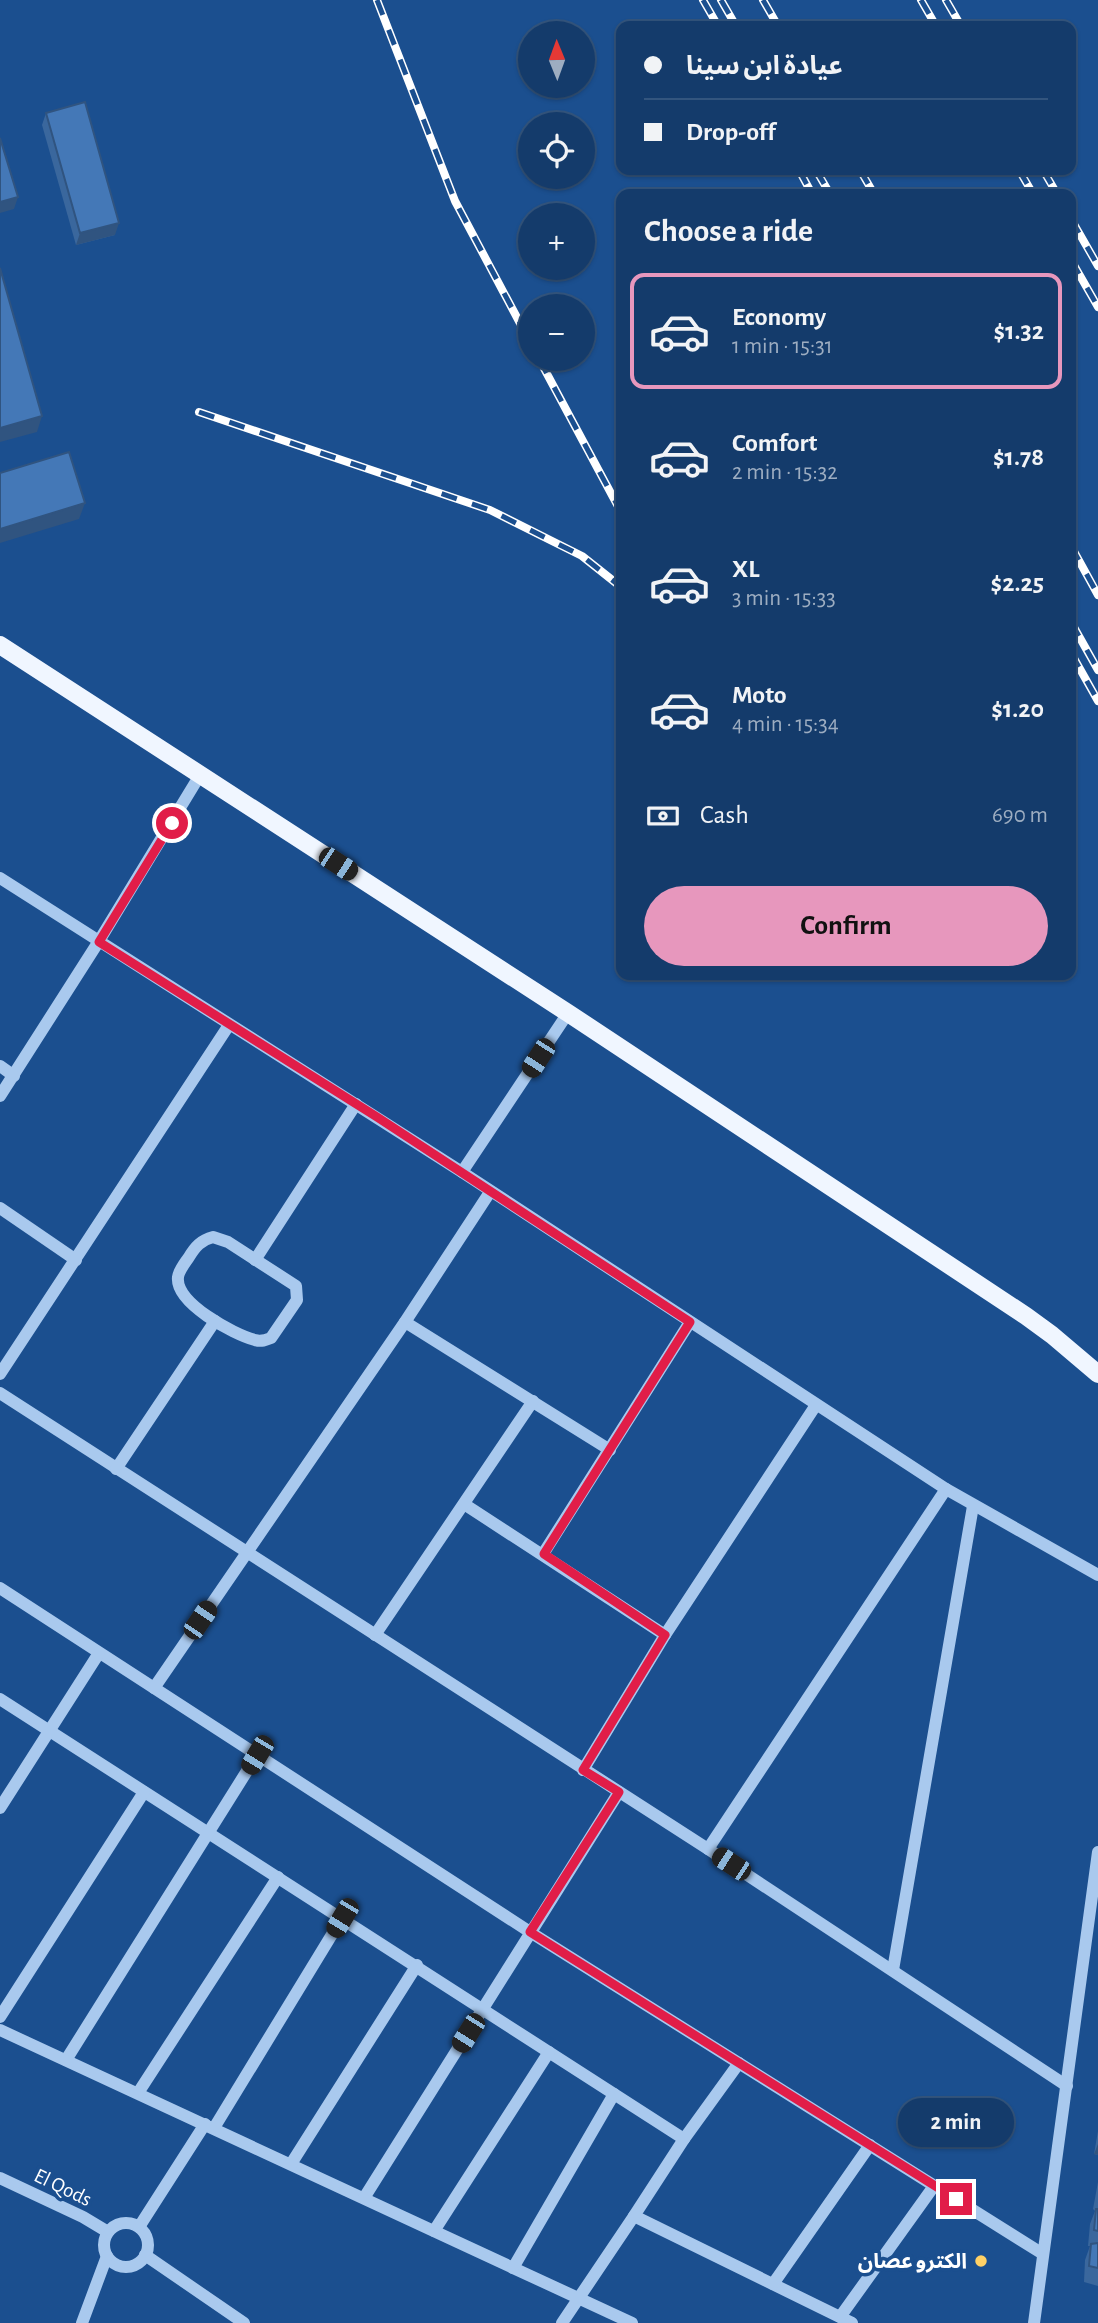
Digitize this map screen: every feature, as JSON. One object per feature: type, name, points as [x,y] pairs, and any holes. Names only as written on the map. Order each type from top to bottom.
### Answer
[{"type":"main road","points":[[0,645],[568,1013],[1026,1316],[1098,1374]]},
{"type":"street","points":[[0,1096],[99,942],[200,775]]},
{"type":"street","points":[[0,878],[462,1172],[946,1489],[1098,1575]]},
{"type":"street","points":[[462,1172],[568,1013]]},
{"type":"street","points":[[0,1374],[229,1024]]},
{"type":"street","points":[[0,1066],[14,1076]]},
{"type":"street","points":[[255,1260],[356,1104]]},
{"type":"street","points":[[154,1688],[405,1322],[490,1192]]},
{"type":"street","points":[[0,1208],[76,1259]]},
{"type":"street","points":[[217,1238],[228,1242],[255,1260],[297,1289],[297,1300],[275,1334],[271,1338],[256,1340],[215,1321],[189,1301],[179,1285],[180,1272],[193,1251],[205,1240],[217,1238]]},
{"type":"street","points":[[116,1469],[215,1321]]},
{"type":"street","points":[[405,1322],[610,1450]]},
{"type":"street","points":[[544,1554],[690,1322]]},
{"type":"street","points":[[0,1393],[708,1849],[1068,2086]]},
{"type":"street","points":[[374,1635],[533,1401]]},
{"type":"street","points":[[583,1770],[665,1635],[816,1405]]},
{"type":"street","points":[[708,1849],[946,1489]]},
{"type":"street","points":[[464,1504],[665,1635]]},
{"type":"street","points":[[893,1970],[973,1506]]},
{"type":"street","points":[[0,1588],[530,1932],[1043,2254]]},
{"type":"street","points":[[0,1808],[99,1653]]},
{"type":"street","points":[[0,1699],[684,2139]]},
{"type":"street","points":[[66,2060],[257,1755]]},
{"type":"street","points":[[0,2017],[144,1792]]},
{"type":"street","points":[[364,2198],[619,1792]]},
{"type":"street","points":[[1034,2323],[1098,1852]]},
{"type":"street","points":[[138,2093],[278,1877]]},
{"type":"street","points":[[139,2227],[209,2126],[342,1918]]},
{"type":"street","points":[[290,2164],[416,1965]]},
{"type":"street","points":[[0,2030],[632,2323]]},
{"type":"street","points":[[434,2231],[549,2052]]},
{"type":"street","points":[[562,2323],[684,2139],[738,2063]]},
{"type":"street","points":[[513,2268],[614,2094]]},
{"type":"street","points":[[773,2284],[870,2146]]},
{"type":"street","name":"El Qods","points":[[0,2178],[83,2217],[108,2232]]},
{"type":"street","points":[[634,2216],[846,2320],[934,2186]]},
{"type":"street","points":[[122,2223],[139,2227],[147,2240],[145,2255],[134,2265],[119,2266],[107,2256],[104,2248],[108,2232],[122,2223]]},
{"type":"street","points":[[145,2255],[244,2323]]},
{"type":"street","points":[[82,2323],[107,2256]]},
{"type":"building","points":[[85,102],[119,223],[80,233],[46,113]]},
{"type":"building","points":[[0,138],[18,197],[0,202]]},
{"type":"building","points":[[0,268],[42,416],[0,428]]},
{"type":"building","points":[[69,452],[85,503],[0,529],[0,473]]},
{"type":"building","points":[[1098,2209],[1098,2231],[1094,2230]]},
{"type":"building","points":[[1098,2243],[1098,2268],[1089,2266],[1091,2244]]},
{"type":"railway","points":[[377,0],[455,201],[518,319]]},
{"type":"railway","points":[[703,0],[715,21]]},
{"type":"railway","points":[[721,0],[733,21]]},
{"type":"railway","points":[[763,0],[775,21]]},
{"type":"railway","points":[[921,0],[933,21]]},
{"type":"railway","points":[[946,0],[958,21]]},
{"type":"railway","points":[[802,175],[809,189]]},
{"type":"railway","points":[[819,175],[827,189]]},
{"type":"railway","points":[[863,175],[871,189]]},
{"type":"railway","points":[[1022,175],[1030,189]]},
{"type":"railway","points":[[1046,175],[1054,189]]},
{"type":"railway","points":[[1076,228],[1098,266]]},
{"type":"railway","points":[[1076,269],[1098,307]]},
{"type":"railway","points":[[545,371],[616,503]]},
{"type":"railway","points":[[199,412],[490,510],[582,556],[616,583]]},
{"type":"railway","points":[[1076,555],[1098,595]]},
{"type":"railway","points":[[1076,631],[1098,670]]},
{"type":"railway","points":[[1076,662],[1098,701]]},
{"type":"place","name":"الكترو عصان","points":[[981,2261]]},
{"type":"route","points":[[172,823],[99,942],[377,1117],[690,1322],[544,1554],[665,1635],[583,1770],[619,1792],[530,1932],[956,2199]]}]
